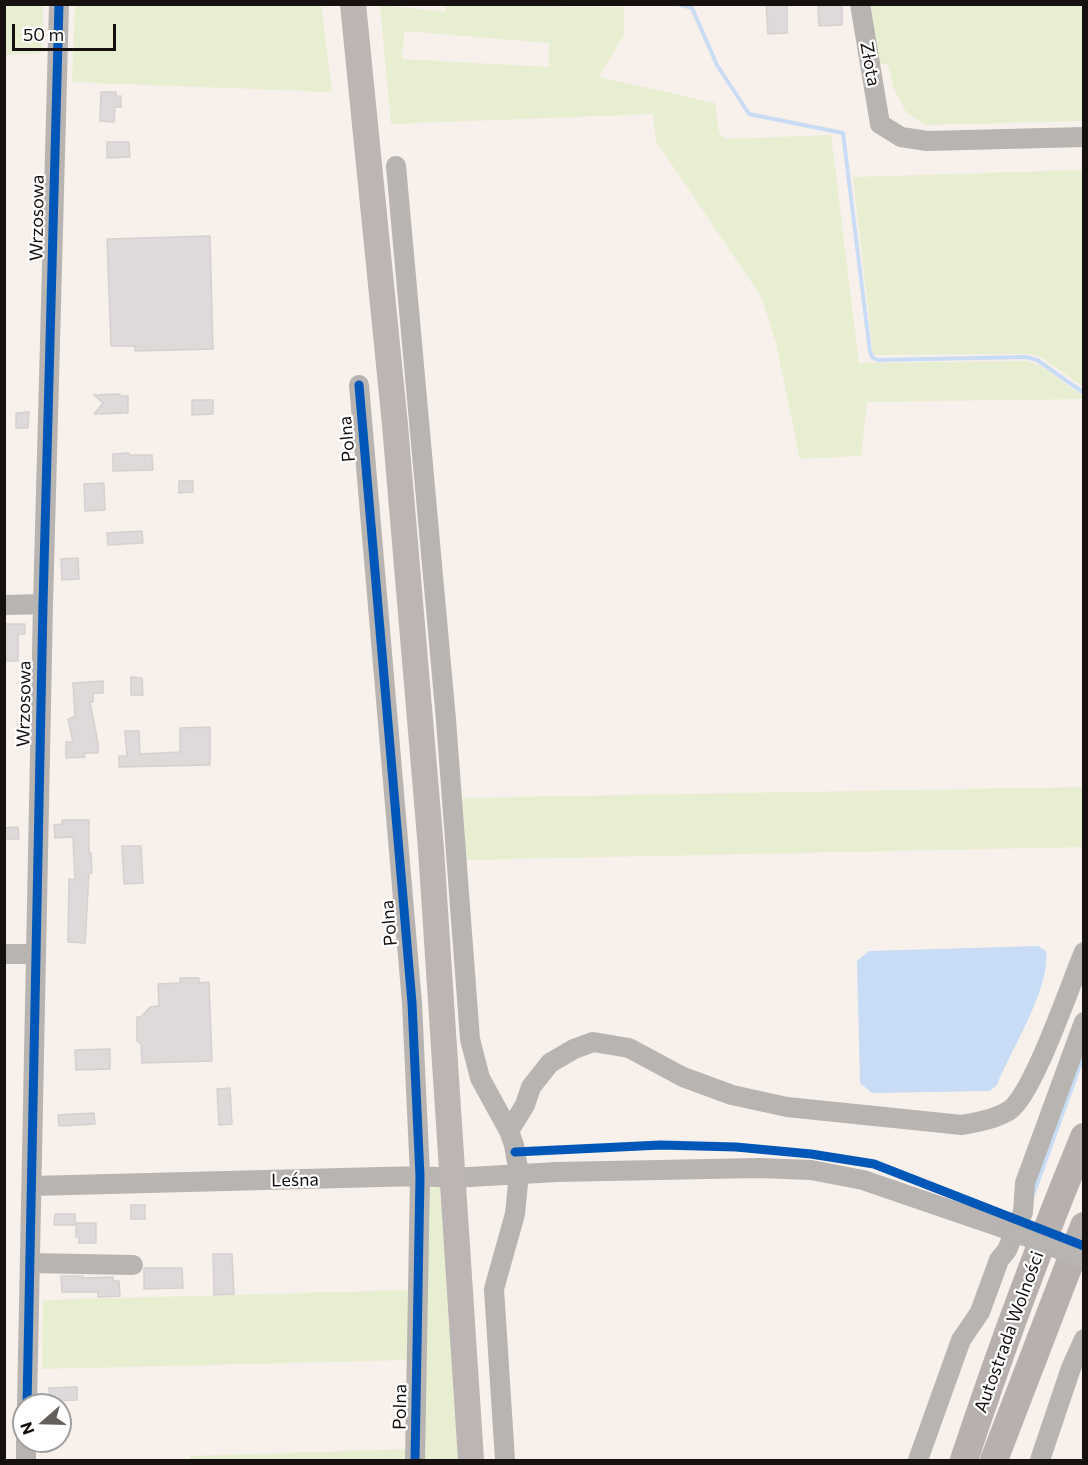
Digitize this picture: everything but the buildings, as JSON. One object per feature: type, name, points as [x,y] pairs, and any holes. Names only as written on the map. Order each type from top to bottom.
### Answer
[{"type":"highway","name":"Autostrada Wolności","points":[[964,1461],[995,1368],[1083,1137]]},
{"type":"highway","name":"Autostrada Wolności","points":[[994,1461],[1083,1226]]},
{"type":"main road","points":[[353,4],[396,437],[431,849],[471,1461]]},
{"type":"street","name":"Wrzosowa","points":[[27,1393],[43,604],[59,4]]},
{"type":"street","name":"Złota","points":[[860,4],[880,124],[901,136],[927,141],[1083,137]]},
{"type":"street","points":[[396,166],[446,720],[470,1039],[480,1078],[509,1131],[519,1174],[514,1214],[494,1289],[505,1461]]},
{"type":"street","name":"Polna","points":[[359,385],[412,1003],[420,1176],[415,1461]]},
{"type":"street","points":[[4,605],[43,604]]},
{"type":"street","points":[[509,1131],[525,1105],[531,1087],[550,1063],[574,1049],[593,1042],[629,1048],[683,1077],[732,1095],[787,1107],[962,1125],[985,1120],[1010,1110],[1023,1096],[1083,952]]},
{"type":"street","points":[[4,954],[36,954]]},
{"type":"street","points":[[918,1461],[961,1340],[980,1312],[999,1260],[1007,1250],[1023,1212],[1025,1183],[1083,1022]]},
{"type":"street","name":"Leśna","points":[[32,1186],[420,1176],[452,1178],[557,1172],[759,1168],[811,1170],[863,1180],[1009,1230],[1083,1259]]},
{"type":"street","points":[[30,1263],[133,1264]]},
{"type":"street","points":[[1040,1461],[1083,1339]]},
{"type":"green space","points":[[5,4],[43,5],[42,53],[5,55]]},
{"type":"green space","points":[[75,5],[321,5],[332,92],[72,82]]},
{"type":"green space","points":[[380,5],[446,12],[446,5],[624,7],[624,35],[599,77],[715,103],[719,134],[727,139],[831,135],[859,363],[1027,361],[1042,367],[1083,396],[1083,399],[867,402],[861,456],[800,459],[776,343],[762,298],[656,141],[653,114],[391,124]],"holes":[[[404,31],[549,43],[549,67],[402,59]]]},
{"type":"green space","points":[[870,5],[1083,5],[1083,121],[925,125],[906,112],[894,89],[888,64],[878,64]]},
{"type":"green space","points":[[1083,170],[1083,387],[1044,359],[1031,354],[873,354],[853,177]]},
{"type":"green space","points":[[1083,787],[1083,847],[464,860],[458,798]]},
{"type":"green space","points":[[433,1186],[440,1187],[460,1460],[421,1460],[427,1189]]},
{"type":"green space","points":[[413,1290],[412,1360],[42,1369],[43,1300]]},
{"type":"green space","points":[[411,1449],[411,1460],[190,1460],[190,1456]]},
{"type":"water","points":[[1038,946],[1046,951],[1046,966],[1042,982],[1029,1018],[997,1085],[990,1091],[872,1093],[860,1083],[857,961],[869,951]]},
{"type":"waterway","points":[[258,4],[264,4]]},
{"type":"waterway","points":[[678,4],[692,8],[717,65],[749,114],[843,133],[870,352],[873,358],[878,360],[1026,357],[1037,360],[1084,393]]},
{"type":"waterway","points":[[1033,1195],[1084,1054]]},
{"type":"cycle path","points":[[27,1393],[43,604],[59,4]]},
{"type":"cycle path","points":[[359,385],[412,1003],[420,1176],[415,1460]]},
{"type":"cycle path","points":[[515,1152],[661,1145],[736,1147],[811,1154],[874,1164],[1084,1246]]}]
